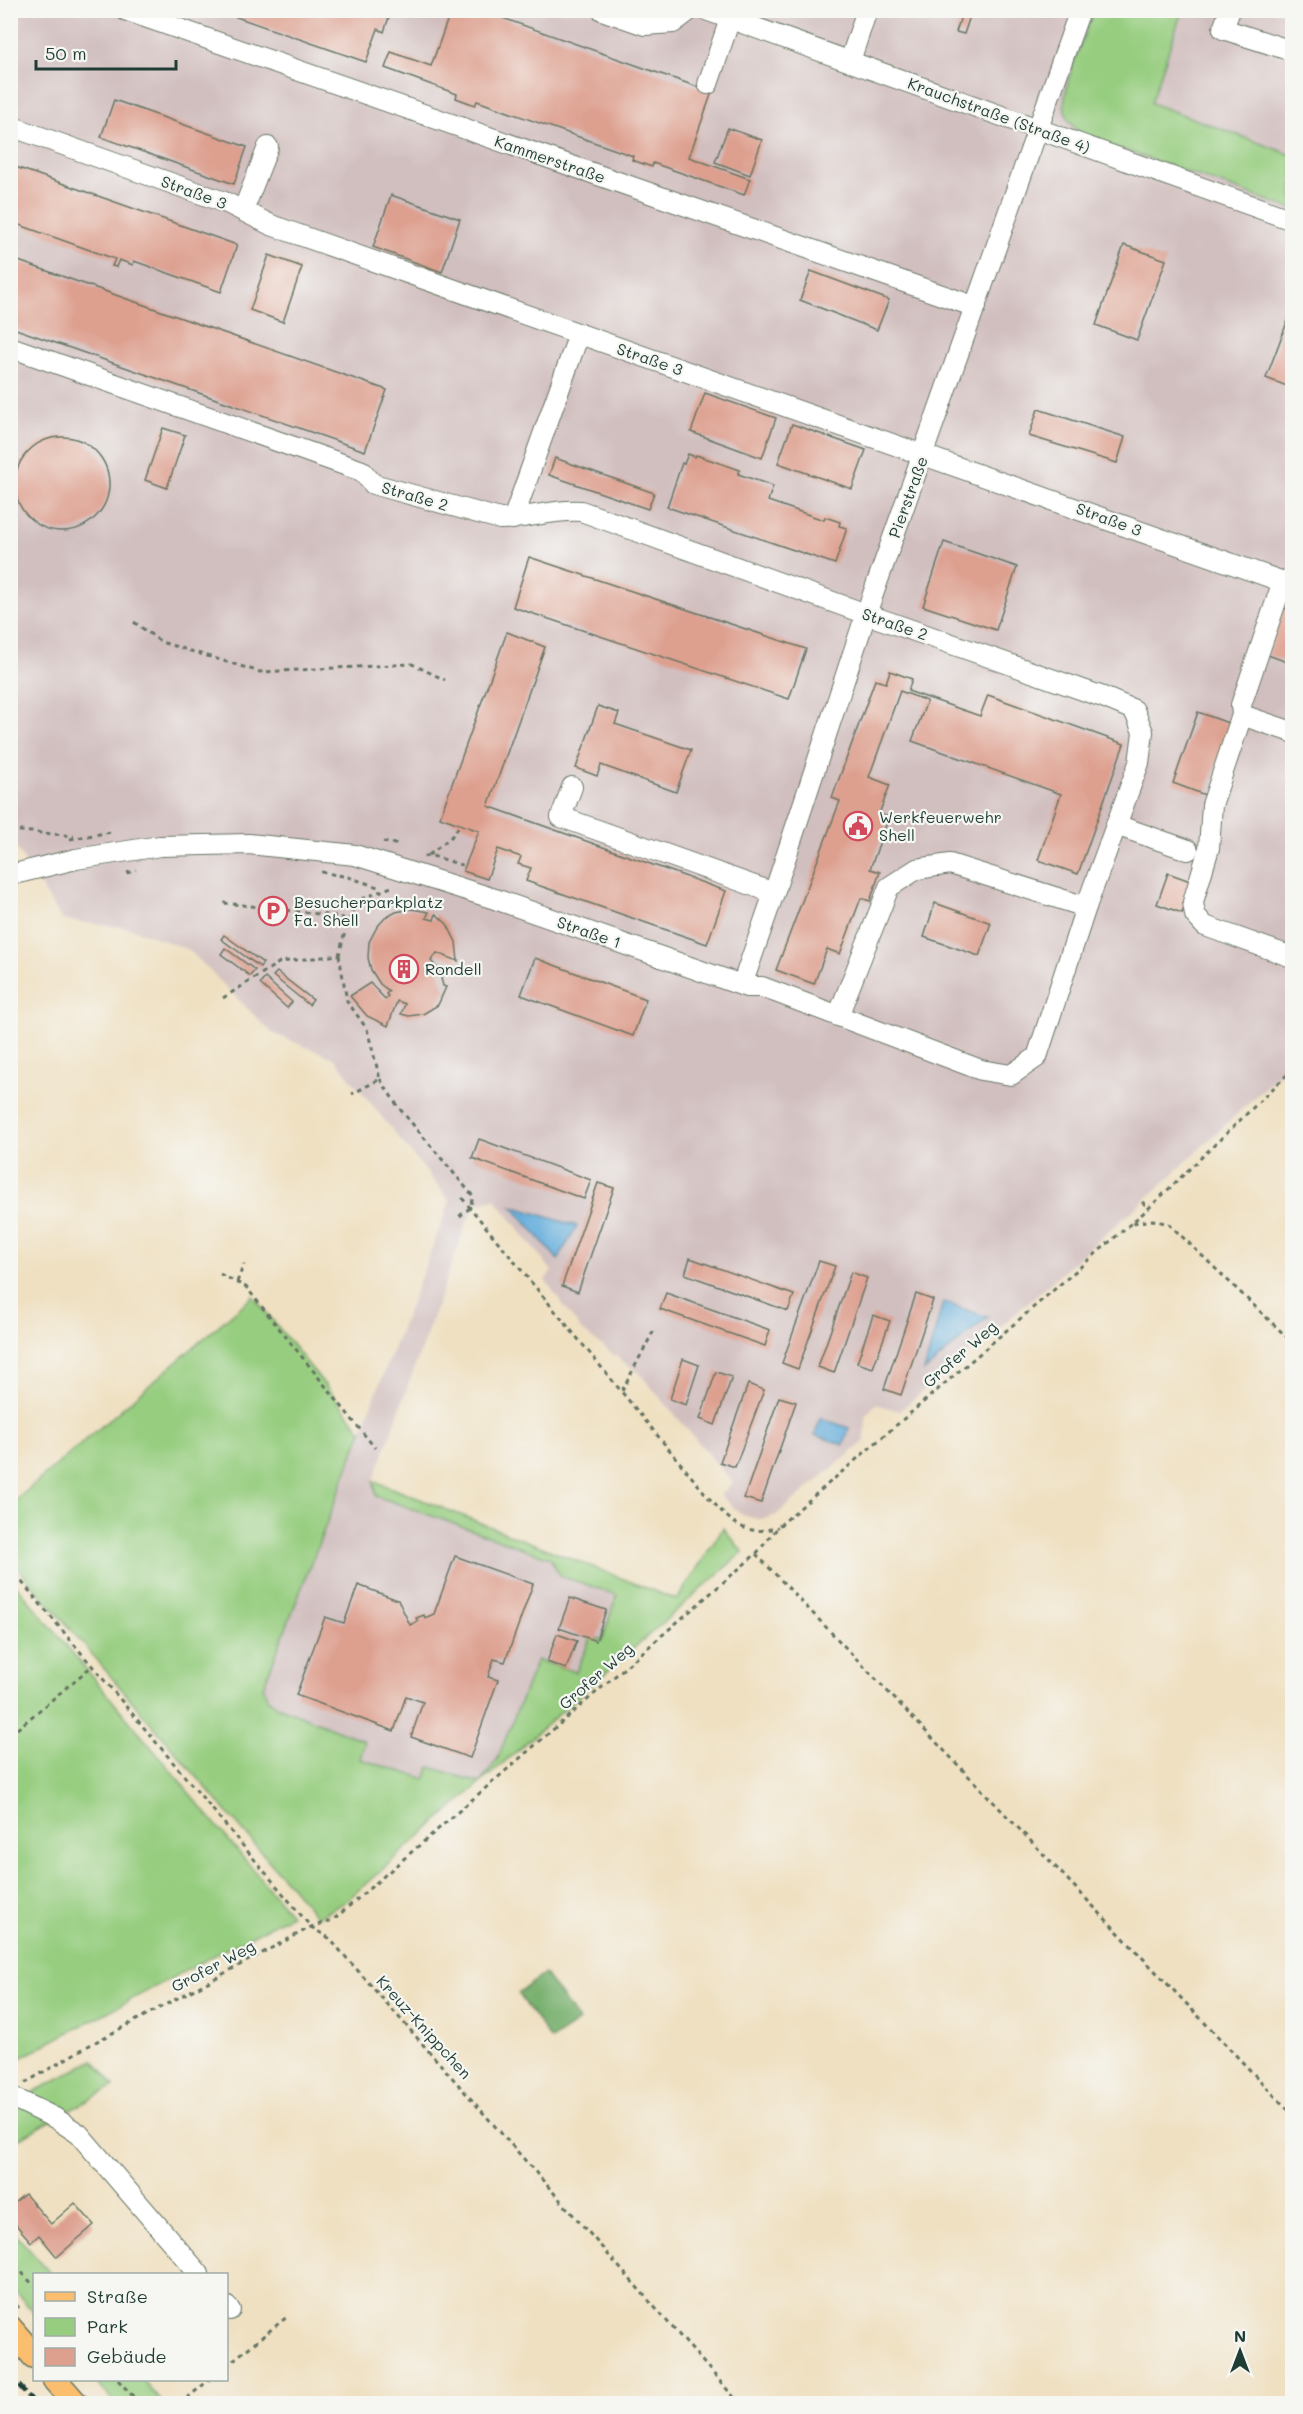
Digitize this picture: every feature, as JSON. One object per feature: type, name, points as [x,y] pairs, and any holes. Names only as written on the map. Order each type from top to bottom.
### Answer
[{"type":"main road","points":[[10,2328],[33,2355]]},
{"type":"main road","points":[[57,2381],[76,2403]]},
{"type":"street","name":"Kammerstraße","points":[[125,10],[975,307]]},
{"type":"street","points":[[602,10],[645,26],[673,23],[690,10]]},
{"type":"street","name":"Krauchstraße (Straße 4)","points":[[706,10],[1293,220]]},
{"type":"street","points":[[850,61],[867,10]]},
{"type":"street","name":"Pierstraße","points":[[742,985],[866,614],[1040,129],[1080,10]]},
{"type":"street","points":[[1230,10],[1223,29],[1293,51]]},
{"type":"street","points":[[708,84],[730,19]]},
{"type":"street","name":"Straße 3","points":[[10,126],[227,203],[271,225],[1288,583]]},
{"type":"street","points":[[243,211],[268,147]]},
{"type":"street","points":[[513,519],[579,334]]},
{"type":"street","name":"Straße 2","points":[[10,347],[362,471],[373,484],[500,519],[513,519],[560,510],[581,511],[866,614],[1103,696],[1134,710],[1143,732],[1139,763],[1086,907],[1037,1057],[1011,1076],[981,1070],[762,987],[742,985]]},
{"type":"street","points":[[1288,583],[1245,689],[1241,705],[1242,715],[1212,805],[1209,848],[1193,902],[1196,915],[1205,926],[1293,957]]},
{"type":"street","points":[[1242,715],[1293,732]]},
{"type":"street","points":[[572,787],[561,817],[774,893]]},
{"type":"street","points":[[1116,825],[1188,850]]},
{"type":"street","name":"Straße 1","points":[[10,875],[76,859],[160,846],[249,844],[355,855],[742,985]]},
{"type":"street","points":[[838,1016],[889,887],[916,869],[950,864],[1086,907]]},
{"type":"street","points":[[15,2091],[80,2134],[198,2273]]},
{"type":"path","points":[[134,622],[161,642],[260,672],[412,664],[445,680]]},
{"type":"path","points":[[429,855],[451,837],[461,825]]},
{"type":"path","points":[[10,830],[79,837]]},
{"type":"path","points":[[127,873],[145,867]]},
{"type":"path","points":[[312,871],[348,877],[383,889]]},
{"type":"path","points":[[410,872],[407,884],[383,889],[357,901],[339,955],[347,1001],[368,1029],[380,1079],[399,1108],[473,1196],[470,1208],[457,1218]]},
{"type":"path","points":[[224,903],[336,916],[349,920]]},
{"type":"path","points":[[224,998],[280,962],[339,955]]},
{"type":"path","name":"Grofer Weg","points":[[15,2091],[86,2047],[311,1928],[333,1920],[756,1554],[779,1526],[1149,1208],[1293,1070]]},
{"type":"path","points":[[352,1094],[380,1079]]},
{"type":"path","points":[[462,1198],[709,1498],[735,1524],[754,1530],[779,1526]]},
{"type":"path","points":[[1142,1202],[1149,1208]]},
{"type":"path","points":[[1130,1224],[1153,1220],[1169,1224],[1293,1342]]},
{"type":"path","points":[[237,1282],[244,1264]]},
{"type":"path","points":[[220,1274],[246,1287],[375,1448]]},
{"type":"path","points":[[622,1391],[654,1330]]},
{"type":"path","points":[[756,1554],[1293,2114]]},
{"type":"path","name":"Kreuz-Knippchen","points":[[10,1568],[311,1928],[329,1938],[740,2403]]},
{"type":"path","points":[[10,1735],[92,1666]]},
{"type":"path","points":[[10,2259],[33,2285]]},
{"type":"path","points":[[228,2364],[288,2316]]},
{"type":"path","points":[[120,2381],[140,2403]]},
{"type":"path","points":[[180,2403],[207,2381]]},
{"type":"shaded area","points":[[10,11],[1292,11],[1292,1062],[1157,1189],[1008,1320],[899,1411],[876,1404],[866,1415],[865,1441],[776,1515],[767,1518],[757,1519],[742,1515],[720,1495],[733,1483],[640,1374],[582,1331],[545,1280],[552,1271],[495,1199],[476,1204],[466,1224],[374,1480],[376,1496],[551,1558],[560,1576],[617,1595],[602,1640],[591,1637],[576,1672],[537,1661],[497,1760],[480,1783],[430,1767],[426,1779],[359,1759],[364,1741],[277,1706],[268,1699],[263,1688],[450,1201],[334,1058],[272,1033],[189,950],[130,928],[62,920],[15,846],[10,734]]},
{"type":"green space","points":[[1094,11],[1182,11],[1151,103],[1292,155],[1292,209],[1084,136],[1075,128],[1065,110],[1065,100],[1075,60]]},
{"type":"green space","points":[[253,1296],[362,1431],[263,1688],[268,1699],[277,1706],[365,1741],[360,1759],[426,1779],[430,1767],[480,1783],[497,1760],[537,1660],[576,1672],[591,1637],[602,1640],[617,1595],[560,1576],[550,1558],[376,1496],[374,1481],[677,1600],[723,1528],[743,1552],[344,1903],[317,1917],[11,1560],[10,1505]]},
{"type":"green space","points":[[11,1579],[291,1915],[11,2063]]},
{"type":"green space","points":[[545,1974],[579,2021],[551,2040],[518,1993]]},
{"type":"green space","points":[[94,2060],[114,2086],[11,2143],[11,2104]]},
{"type":"green space","points":[[10,2228],[50,2273],[33,2273],[33,2312],[11,2286]]},
{"type":"green space","points":[[95,2381],[144,2381],[163,2403],[115,2403]]},
{"type":"water","points":[[512,1206],[577,1226],[558,1260]]},
{"type":"water","points":[[943,1302],[988,1317],[924,1371]]},
{"type":"water","points":[[820,1418],[849,1428],[844,1445],[815,1435]]},
{"type":"building","points":[[384,10],[390,14],[384,32],[378,29],[366,62],[219,11]]},
{"type":"building","points":[[451,10],[480,10],[712,92],[689,157],[750,179],[744,195],[653,163],[652,167],[632,160],[633,156],[477,101],[475,105],[456,98],[457,94],[385,68],[391,52],[431,66]]},
{"type":"building","points":[[963,10],[972,10],[964,34],[956,32]]},
{"type":"building","points":[[114,100],[247,147],[234,184],[101,137]]},
{"type":"building","points":[[728,128],[762,140],[750,175],[715,162]]},
{"type":"building","points":[[10,165],[237,245],[221,292],[134,261],[133,265],[119,260],[116,267],[112,266],[115,259],[11,222]]},
{"type":"building","points":[[391,195],[460,219],[442,272],[373,247]]},
{"type":"building","points":[[1124,245],[1166,260],[1137,340],[1096,325]]},
{"type":"building","points":[[269,255],[302,267],[283,322],[250,310]]},
{"type":"building","points":[[10,258],[387,390],[365,451],[10,327]]},
{"type":"building","points":[[811,271],[889,300],[877,330],[800,300]]},
{"type":"building","points":[[1289,317],[1292,318],[1292,388],[1266,378]]},
{"type":"building","points":[[705,393],[776,418],[762,458],[691,432]]},
{"type":"building","points":[[1038,409],[1125,437],[1117,463],[1029,436]]},
{"type":"building","points":[[792,424],[866,450],[852,489],[778,463]]},
{"type":"building","points":[[163,428],[185,435],[167,488],[145,480]]},
{"type":"building","points":[[62,437],[80,441],[95,451],[105,466],[109,484],[105,502],[95,517],[80,527],[62,531],[44,527],[29,517],[19,502],[15,484],[19,466],[29,451],[44,441]]},
{"type":"building","points":[[688,454],[740,470],[738,474],[773,486],[768,501],[824,520],[825,517],[840,522],[839,526],[847,528],[835,564],[667,507],[682,463],[684,464]]},
{"type":"building","points":[[555,458],[654,493],[648,509],[549,475]]},
{"type":"building","points":[[944,542],[1017,567],[996,630],[923,606]]},
{"type":"building","points":[[529,557],[806,649],[789,699],[513,607]]},
{"type":"building","points":[[1284,608],[1292,611],[1292,664],[1268,655]]},
{"type":"building","points":[[507,632],[545,647],[488,806],[726,891],[707,944],[526,881],[531,868],[518,864],[521,857],[498,849],[487,879],[463,871],[479,831],[440,817]]},
{"type":"building","points":[[890,671],[912,679],[908,691],[980,716],[988,695],[1124,744],[1078,874],[1038,860],[1061,794],[912,741],[927,701],[900,691],[869,777],[890,785],[879,814],[889,817],[870,869],[880,872],[870,901],[861,898],[840,954],[827,949],[814,984],[776,970],[840,801],[832,798],[875,680],[886,683]]},
{"type":"building","points":[[598,706],[619,713],[615,724],[691,750],[676,792],[601,765],[597,776],[576,768]]},
{"type":"building","points":[[1198,712],[1231,724],[1205,795],[1173,783]]},
{"type":"building","points":[[1168,873],[1193,882],[1182,913],[1157,904]]},
{"type":"building","points":[[935,903],[991,923],[979,956],[924,937]]},
{"type":"building","name":"Rondell","points":[[411,909],[429,912],[426,918],[434,920],[436,914],[447,924],[456,942],[458,961],[437,953],[431,961],[439,970],[443,986],[446,987],[438,1005],[423,1014],[409,1016],[401,1014],[405,1004],[397,1001],[388,1026],[367,1016],[350,996],[370,983],[385,999],[388,996],[386,994],[389,991],[380,984],[371,970],[368,958],[369,942],[385,918],[396,912]]},
{"type":"building","points":[[224,935],[263,963],[260,967],[221,939]]},
{"type":"building","points":[[225,948],[255,970],[250,976],[221,954]]},
{"type":"building","points":[[535,958],[646,999],[633,1036],[521,995]]},
{"type":"building","points":[[277,972],[313,1000],[309,1005],[273,976]]},
{"type":"building","points":[[265,978],[292,1002],[287,1008],[260,984]]},
{"type":"building","points":[[479,1139],[591,1180],[584,1199],[472,1158]]},
{"type":"building","points":[[598,1183],[614,1188],[578,1292],[562,1286]]},
{"type":"building","points":[[690,1258],[794,1295],[788,1311],[685,1274]]},
{"type":"building","points":[[819,1261],[835,1266],[798,1369],[782,1363]]},
{"type":"building","points":[[851,1272],[867,1278],[834,1373],[818,1367]]},
{"type":"building","points":[[666,1293],[770,1330],[765,1346],[660,1309]]},
{"type":"building","points":[[916,1294],[933,1300],[901,1395],[884,1389]]},
{"type":"building","points":[[873,1315],[890,1321],[873,1368],[857,1363]]},
{"type":"building","points":[[683,1359],[699,1365],[686,1405],[670,1399]]},
{"type":"building","points":[[716,1372],[732,1377],[715,1425],[700,1419]]},
{"type":"building","points":[[748,1384],[764,1390],[735,1467],[720,1462]]},
{"type":"building","points":[[779,1397],[796,1402],[761,1503],[744,1498]]},
{"type":"building","points":[[455,1556],[533,1584],[505,1662],[494,1659],[488,1677],[498,1680],[470,1758],[411,1737],[423,1702],[406,1696],[394,1731],[296,1695],[325,1617],[344,1623],[358,1585],[398,1600],[410,1625],[418,1621],[416,1618],[424,1615],[425,1618],[434,1614]]},
{"type":"building","points":[[570,1598],[606,1610],[596,1641],[559,1628]]},
{"type":"building","points":[[557,1634],[577,1641],[566,1669],[547,1662]]},
{"type":"building","points":[[25,2194],[51,2224],[75,2203],[94,2225],[57,2257],[39,2235],[31,2242],[10,2218],[10,2206]]},
{"type":"railway","points":[[10,2375],[35,2404]]},
{"type":"railway","points":[[10,2396],[17,2404]]},
{"type":"place","name":"Werkfeuerwehr Shell","points":[[858,826]]},
{"type":"place","name":"Besucherparkplatz Fa. Shell","points":[[273,911]]},
{"type":"place","name":"Rondell","points":[[404,969]]}]
